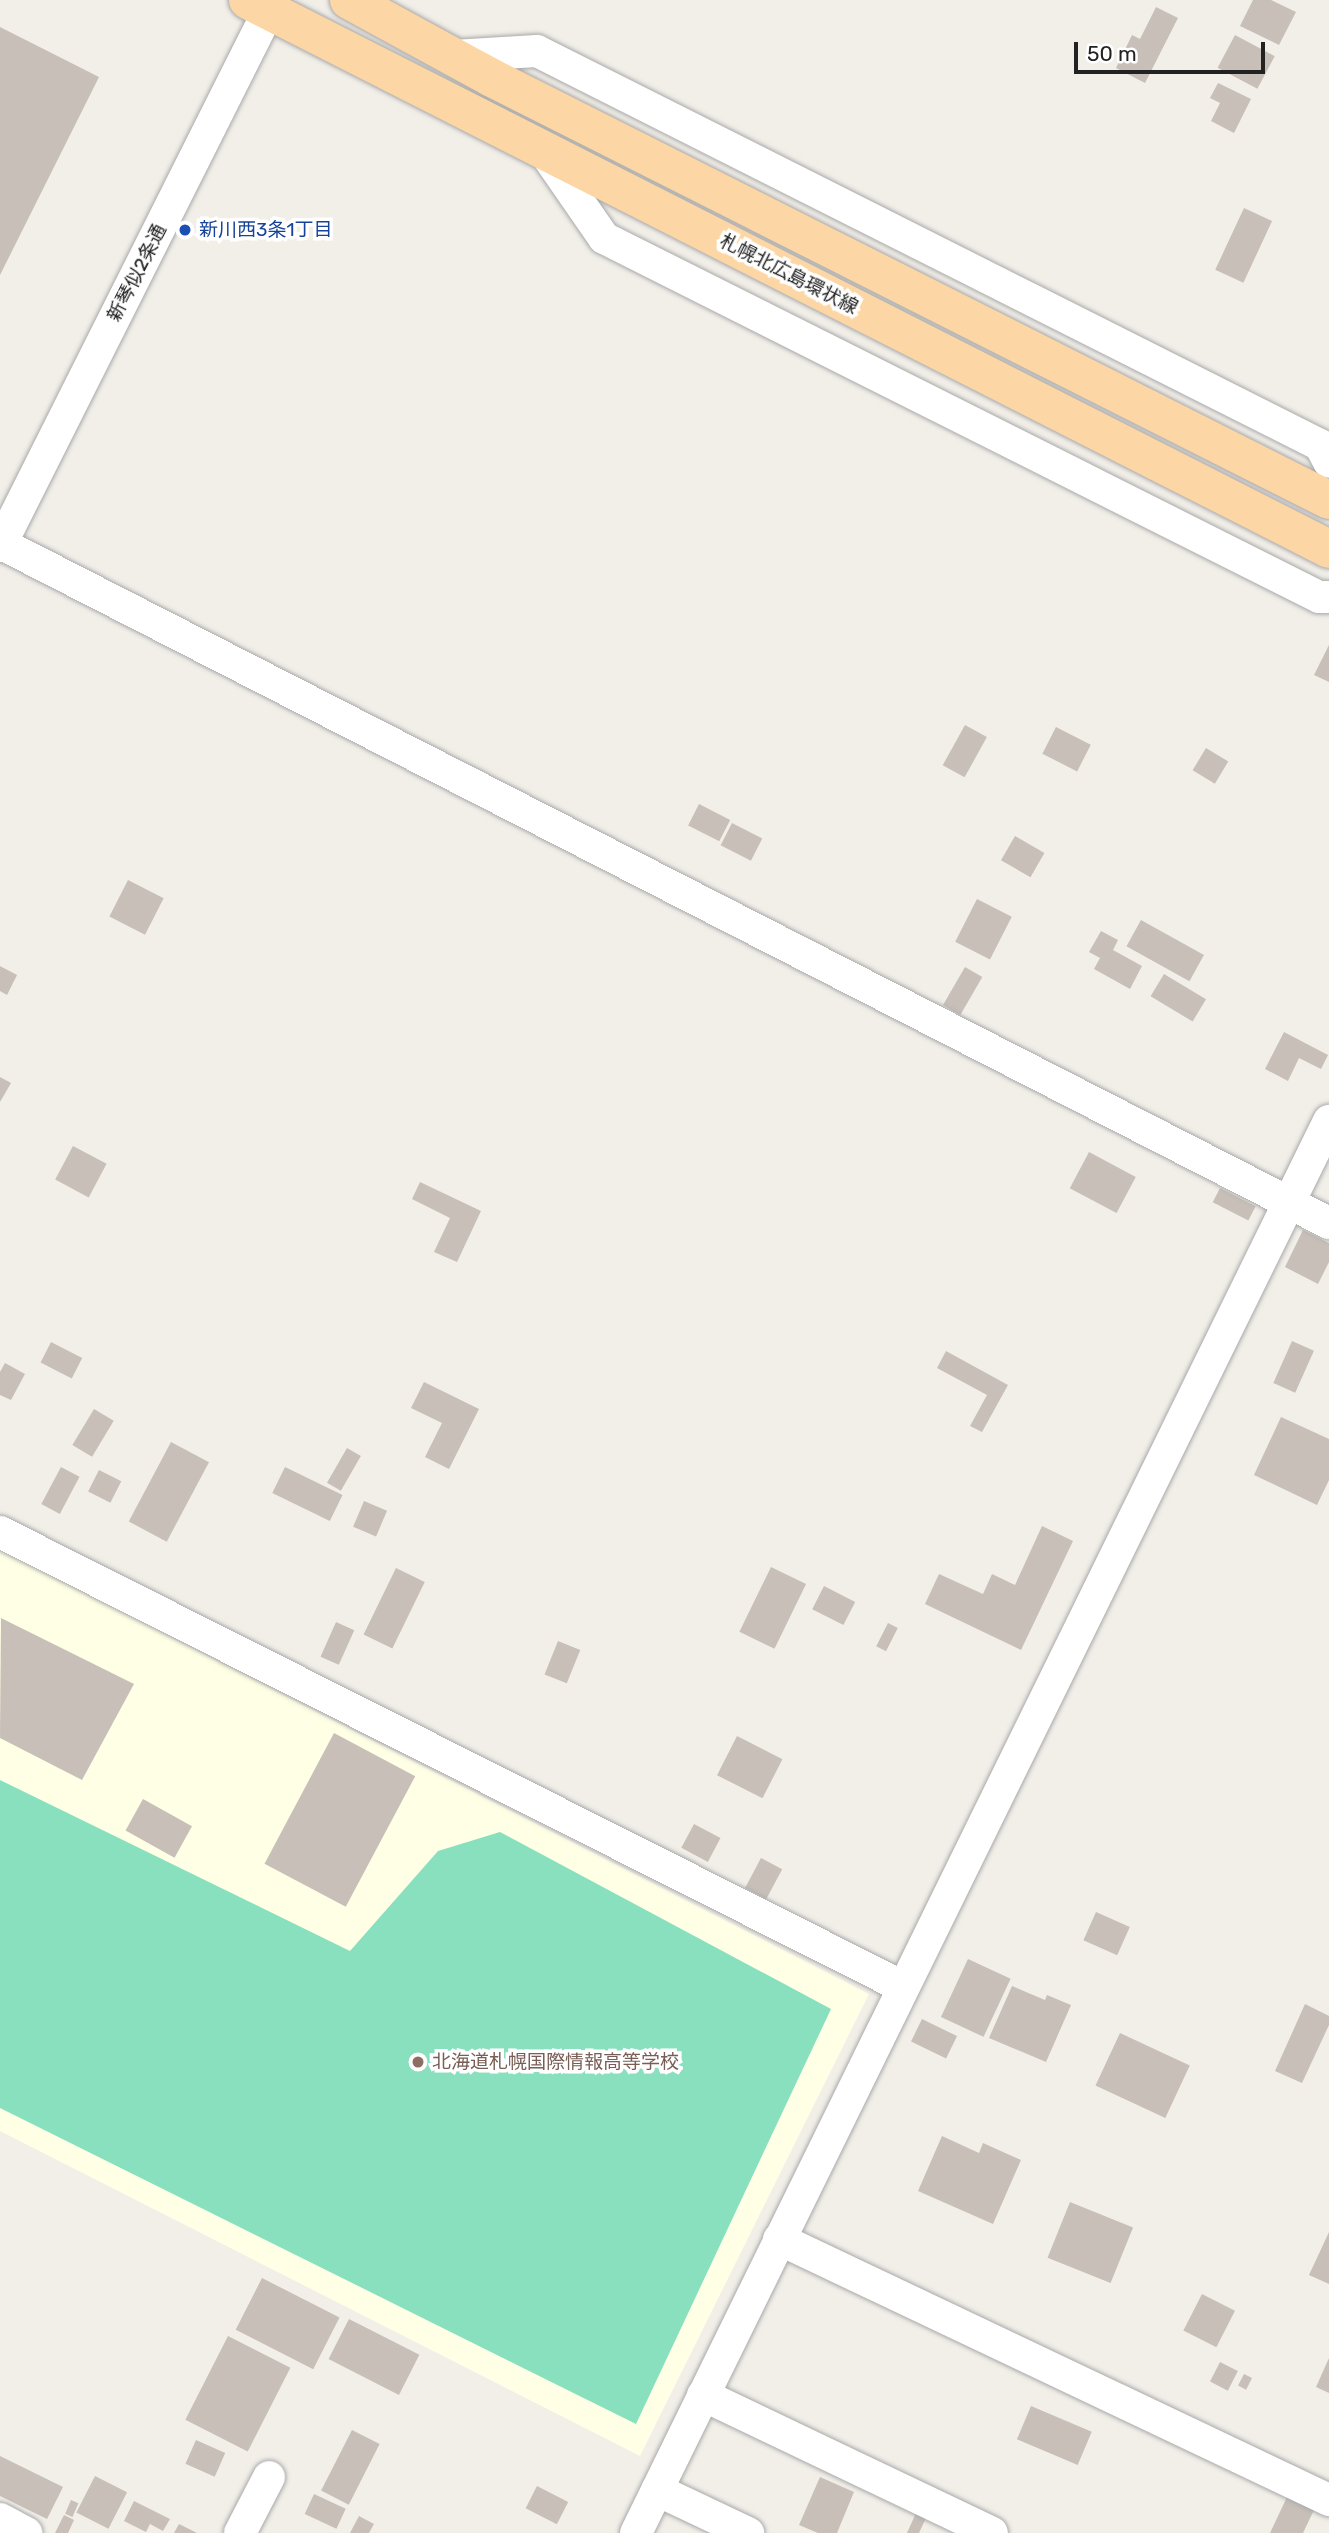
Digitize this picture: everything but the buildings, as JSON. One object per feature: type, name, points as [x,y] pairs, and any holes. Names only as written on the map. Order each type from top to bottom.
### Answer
[{"type":"main road","points":[[349,0],[453,56],[1329,500]]},
{"type":"main road","name":"札幌北広島環状線","points":[[264,4],[543,150],[1329,549]]},
{"type":"street","name":"新琴似2条通","points":[[0,544],[264,4]]},
{"type":"street","points":[[453,56],[537,51],[1320,445],[1329,462]]},
{"type":"street","points":[[543,150],[604,238],[1306,591],[1329,597]]},
{"type":"street","points":[[0,544],[1329,1223]]},
{"type":"street","points":[[636,2533],[1329,1121]]},
{"type":"street","points":[[0,1532],[903,1987]]},
{"type":"street","points":[[779,2239],[1329,2500]]},
{"type":"street","points":[[703,2395],[992,2533]]},
{"type":"street","points":[[240,2533],[269,2477]]},
{"type":"street","points":[[657,2490],[748,2533]]},
{"type":"street","points":[[0,2519],[26,2533]]},
{"type":"shaded area","name":"北海道札幌国際情報高等学校","points":[[0,1550],[869,1994],[640,2456],[0,2131]]},
{"type":"green space","name":"北海道札幌国際情報高等学校","points":[[0,1780],[350,1951],[438,1851],[500,1832],[831,2009],[636,2424],[0,2108]]},
{"type":"place","name":"新川西3条1丁目","points":[[185,230]]},
{"type":"place","name":"北海道札幌国際情報高等学校","points":[[418,2062]]}]
